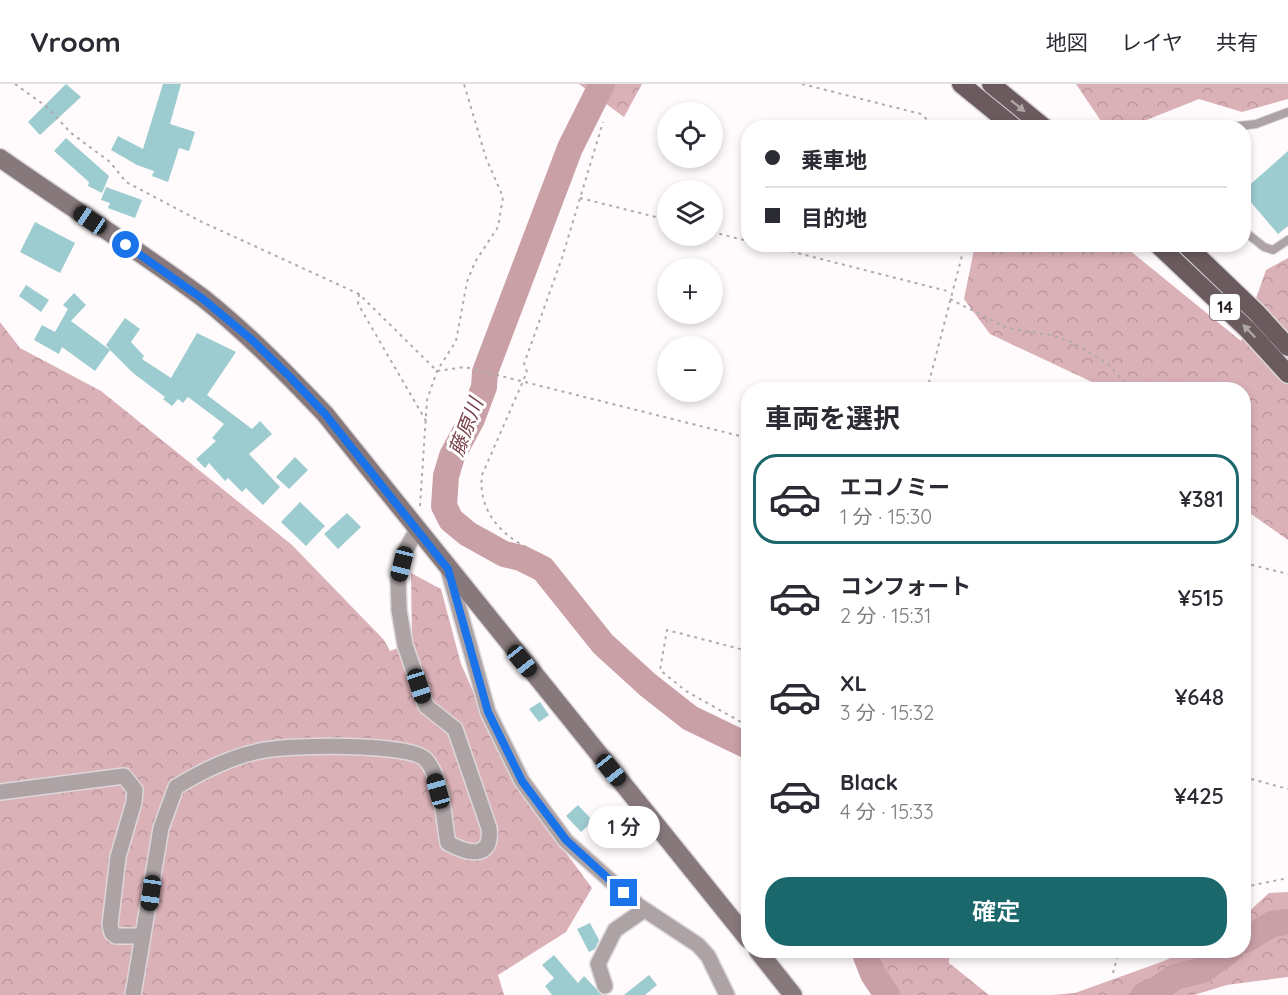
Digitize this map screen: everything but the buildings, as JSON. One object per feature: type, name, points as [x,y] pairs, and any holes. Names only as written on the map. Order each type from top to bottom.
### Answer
[{"type":"main road","points":[[961,84],[1005,120]]},
{"type":"main road","points":[[991,84],[1035,120]]},
{"type":"main road","name":"14","points":[[1166,252],[1247,328],[1288,374]]},
{"type":"main road","name":"14","points":[[1193,252],[1257,313],[1288,347]]},
{"type":"street","points":[[0,158],[203,299],[251,339],[325,414],[741,930]]},
{"type":"street","points":[[133,995],[142,936],[148,914],[160,828],[176,787],[196,774],[228,760],[260,750],[300,746],[408,751],[425,758],[433,771],[448,843],[468,852],[475,853],[485,849],[490,840],[489,828],[455,729],[426,706],[405,645],[399,610],[398,577],[405,551],[417,530]]},
{"type":"street","points":[[448,569],[488,712],[522,781],[566,840],[644,910],[698,945],[708,956],[726,995]]},
{"type":"street","points":[[0,792],[124,776],[130,781],[135,790],[134,802],[118,857],[110,924],[112,933],[116,936],[142,936]]},
{"type":"street","points":[[605,986],[598,964],[615,930],[644,910]]},
{"type":"street","points":[[764,958],[793,995]]},
{"type":"lane","points":[[1251,125],[1288,112]]},
{"type":"lane","points":[[1251,237],[1264,247],[1273,250],[1288,240]]},
{"type":"path","points":[[15,84],[47,107],[71,133],[110,162],[126,182],[202,222],[359,294],[436,371]]},
{"type":"path","points":[[417,530],[427,400],[436,371],[456,341],[467,282],[475,262],[498,227],[503,197],[486,158],[464,84]]},
{"type":"path","points":[[802,84],[921,114],[927,120]]},
{"type":"path","points":[[526,547],[499,529],[486,507],[481,488],[482,476],[527,372],[524,364],[603,122]]},
{"type":"path","points":[[580,198],[657,217]]},
{"type":"path","points":[[723,235],[741,239]]},
{"type":"path","points":[[794,252],[951,292]]},
{"type":"path","points":[[929,382],[963,252]]},
{"type":"path","points":[[359,294],[358,304],[426,421]]},
{"type":"path","points":[[950,299],[1007,328],[1050,335],[1072,342],[1108,364],[1125,382]]},
{"type":"path","points":[[436,371],[465,367],[741,436]]},
{"type":"path","points":[[1251,565],[1288,574]]},
{"type":"path","points":[[741,649],[667,630],[660,670],[686,691],[741,722]]},
{"type":"path","points":[[1251,779],[1288,789]]},
{"type":"path","points":[[1251,886],[1288,878]]},
{"type":"path","points":[[1113,973],[1117,958]]},
{"type":"green space","points":[[579,84],[642,84],[624,117]]},
{"type":"green space","points":[[1076,84],[1288,84],[1288,99],[1242,112],[1199,99],[1146,120],[1100,120]]},
{"type":"green space","points":[[974,252],[1132,252],[1241,341],[1266,270],[1288,258],[1288,540],[1251,514],[1251,382],[1092,382],[990,334],[964,299]]},
{"type":"green space","points":[[0,322],[20,348],[101,391],[292,545],[384,640],[390,651],[412,643],[411,573],[441,589],[461,664],[513,781],[592,888],[566,932],[498,975],[504,995],[0,995]]},
{"type":"green space","points":[[1288,892],[1288,977],[1227,985],[1194,995],[1052,995],[1075,993],[1170,958],[1251,958],[1251,910],[1269,893]]},
{"type":"green space","points":[[881,958],[949,958],[949,963],[989,995],[889,995]]},
{"type":"waterway","name":"藤原川","points":[[602,84],[570,148],[485,372],[484,387],[472,419],[452,456],[446,476],[444,506],[451,520],[468,534],[504,554],[521,558],[543,569],[603,644],[648,685],[690,718],[741,743]]},
{"type":"waterway","name":"藤原川","points":[[1251,937],[1272,924],[1288,922]]},
{"type":"waterway","name":"藤原川","points":[[867,958],[873,974],[887,995]]},
{"type":"waterway","name":"藤原川","points":[[1144,995],[1152,993],[1175,977],[1203,970],[1219,958]]},
{"type":"route","points":[[126,245],[203,299],[251,339],[290,377],[325,414],[448,569],[488,712],[522,781],[566,840],[624,893]]}]
